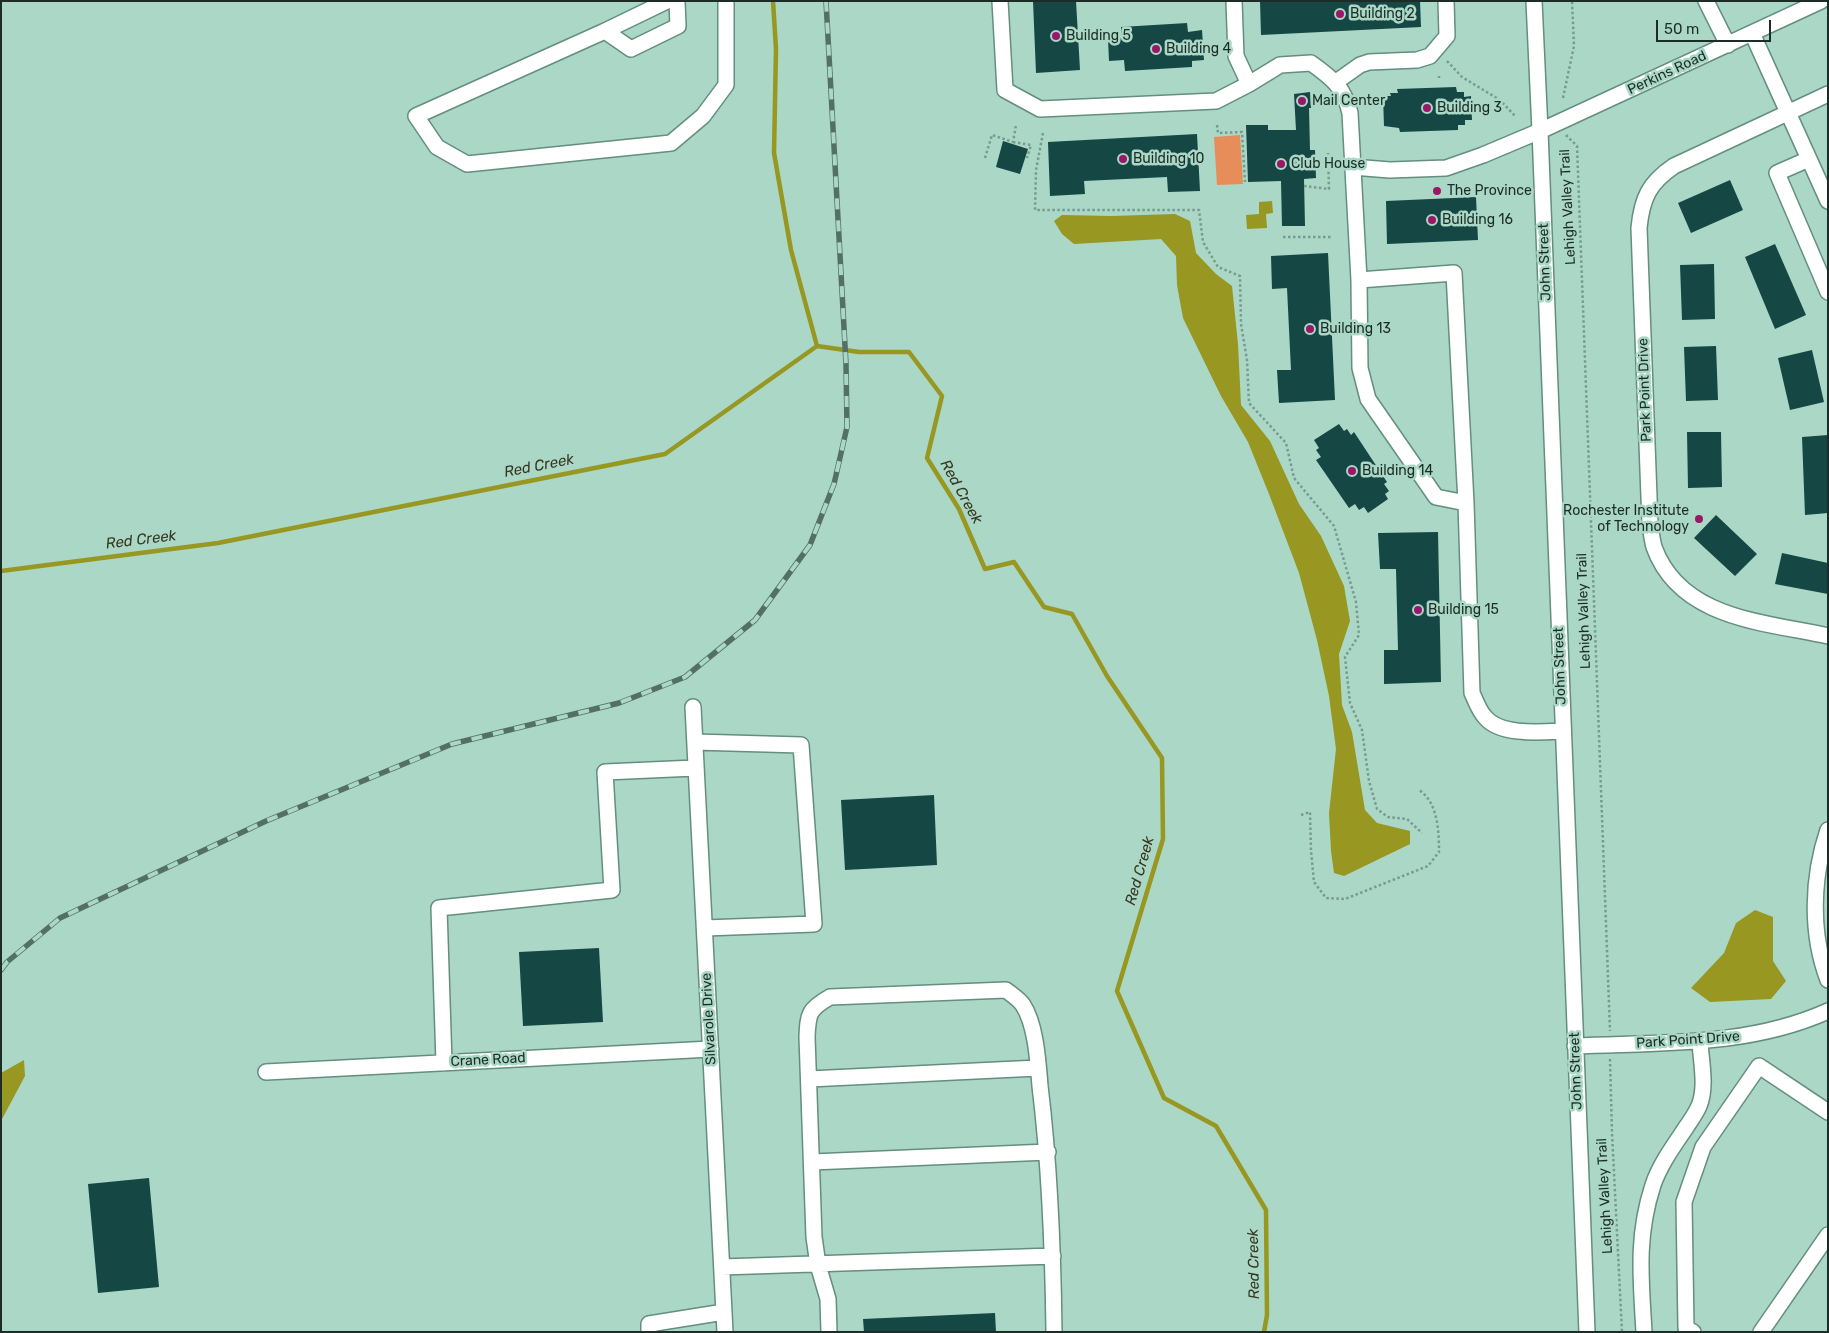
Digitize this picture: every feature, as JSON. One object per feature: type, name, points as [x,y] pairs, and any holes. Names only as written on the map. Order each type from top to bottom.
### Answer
[{"type":"street","points":[[667,1],[416,116],[437,147],[467,164],[671,143],[703,116],[726,86],[726,1]]},
{"type":"street","points":[[605,31],[631,49],[678,26],[676,1]]},
{"type":"street","points":[[1000,1],[1005,90],[1040,109],[1216,101],[1280,65],[1311,63],[1336,82],[1345,97],[1350,113],[1359,280],[1360,368],[1368,399],[1436,497],[1466,503]]},
{"type":"street","points":[[1234,1],[1236,56],[1249,84]]},
{"type":"street","points":[[1336,82],[1360,65],[1369,62],[1417,60],[1433,54],[1448,36],[1446,1]]},
{"type":"street","name":"John Street","points":[[1534,1],[1587,1332]]},
{"type":"street","points":[[1706,1],[1728,45]]},
{"type":"street","name":"Perkins Road","points":[[1352,167],[1390,170],[1446,168],[1483,155],[1540,131],[1821,1]]},
{"type":"street","points":[[1752,33],[1828,201]]},
{"type":"street","name":"Park Point Drive","points":[[1828,94],[1674,166],[1662,174],[1649,188],[1641,206],[1639,228],[1650,524],[1654,546],[1666,569],[1681,588],[1701,603],[1722,613],[1828,636]]},
{"type":"street","points":[[1809,159],[1777,173],[1828,292]]},
{"type":"street","points":[[1359,280],[1454,273],[1466,503],[1472,693],[1485,718],[1494,724],[1522,733],[1563,732]]},
{"type":"street","name":"Silvarole Drive","points":[[693,706],[725,1332]]},
{"type":"street","points":[[695,742],[801,745],[814,924],[705,928]]},
{"type":"street","points":[[444,1063],[439,908],[612,890],[605,772],[695,768]]},
{"type":"street","points":[[1828,830],[1817,874],[1815,909],[1818,945],[1828,980]]},
{"type":"street","points":[[829,1332],[828,1299],[818,1265],[814,1237],[808,1020],[816,1005],[830,997],[1006,990],[1023,1004],[1032,1027],[1038,1068],[1048,1152],[1053,1256],[1054,1332]]},
{"type":"street","name":"Park Point Drive","points":[[1575,1046],[1700,1042],[1751,1035],[1782,1028],[1828,1011]]},
{"type":"street","points":[[1644,1332],[1640,1253],[1645,1212],[1654,1182],[1669,1154],[1699,1107],[1703,1091],[1700,1042]]},
{"type":"street","name":"Crane Road","points":[[266,1072],[711,1049]]},
{"type":"street","points":[[1692,1332],[1686,1328],[1684,1202],[1703,1147],[1758,1066],[1828,1112]]},
{"type":"street","points":[[809,1079],[1038,1068]]},
{"type":"street","points":[[812,1162],[1048,1152]]},
{"type":"street","points":[[1761,1332],[1828,1235]]},
{"type":"street","points":[[722,1267],[1053,1256]]},
{"type":"street","points":[[649,1332],[648,1324],[724,1312]]},
{"type":"path","points":[[1563,98],[1574,46],[1572,1]]},
{"type":"path","points":[[1445,58],[1462,77],[1500,100],[1515,116]]},
{"type":"path","points":[[1013,142],[1016,125]]},
{"type":"path","points":[[1217,125],[1218,133],[1242,132],[1245,182]]},
{"type":"path","points":[[1043,132],[1036,170],[1035,210],[1199,210],[1202,242],[1218,267],[1240,276],[1241,324],[1247,360],[1249,403],[1286,443],[1294,478],[1334,526],[1356,602],[1358,635],[1345,657],[1350,703],[1362,730],[1369,781],[1377,809],[1388,817],[1407,819],[1422,834]]},
{"type":"path","name":"Lehigh Valley Trail","points":[[1565,133],[1567,138],[1577,146],[1610,1033]]},
{"type":"path","points":[[985,158],[992,135],[1013,142],[1031,145],[1027,158]]},
{"type":"path","points":[[1304,186],[1330,189],[1328,153]]},
{"type":"path","points":[[1328,170],[1335,170]]},
{"type":"path","points":[[1283,237],[1331,237]]},
{"type":"path","points":[[1301,815],[1310,812],[1314,882],[1326,898],[1345,900],[1428,866],[1439,852],[1439,827],[1425,794],[1419,790]]},
{"type":"path","name":"Lehigh Valley Trail","points":[[1610,1059],[1622,1332]]},
{"type":"shaded area","points":[[1240,135],[1243,184],[1217,185],[1214,137]]},
{"type":"shaded area","points":[[1272,201],[1273,213],[1266,214],[1267,228],[1247,229],[1246,215],[1259,214],[1259,202]]},
{"type":"shaded area","points":[[1175,214],[1190,221],[1196,253],[1216,274],[1232,286],[1238,344],[1241,405],[1270,441],[1299,504],[1321,536],[1344,586],[1350,621],[1339,654],[1342,705],[1352,732],[1365,810],[1377,823],[1410,831],[1410,844],[1344,876],[1334,873],[1331,851],[1329,813],[1336,749],[1329,696],[1317,640],[1299,573],[1248,442],[1221,396],[1183,318],[1177,285],[1176,256],[1161,239],[1074,244],[1062,234],[1054,221],[1062,215]]},
{"type":"shaded area","points":[[1755,910],[1773,917],[1773,961],[1786,981],[1771,999],[1710,1002],[1691,988],[1724,953],[1736,923]]},
{"type":"shaded area","points":[[24,1060],[25,1076],[1,1121],[1,1073]]},
{"type":"building","name":"Building 5","points":[[1033,1],[1076,1],[1080,70],[1036,73]]},
{"type":"building","name":"Building 2","points":[[1260,1],[1420,1],[1421,27],[1261,35]]},
{"type":"building","name":"Building 4","points":[[1187,23],[1188,32],[1202,30],[1204,60],[1192,61],[1192,67],[1125,71],[1124,60],[1109,61],[1108,39],[1122,38],[1121,27]]},
{"type":"building","name":"Building 3","points":[[1456,87],[1457,92],[1464,92],[1464,97],[1471,96],[1472,120],[1465,120],[1465,125],[1458,125],[1458,130],[1400,132],[1399,128],[1384,126],[1383,96],[1391,96],[1390,93],[1398,93],[1397,89]]},
{"type":"building","name":"Club House","points":[[1310,92],[1310,150],[1315,150],[1316,178],[1304,179],[1305,226],[1282,226],[1281,181],[1248,182],[1246,125],[1268,125],[1268,130],[1296,130],[1294,94]]},
{"type":"building","name":"Building 10","points":[[1197,134],[1200,191],[1168,192],[1167,177],[1084,181],[1085,194],[1050,196],[1048,142]]},
{"type":"building","points":[[1003,141],[1028,149],[1020,174],[996,167]]},
{"type":"building","points":[[1730,180],[1743,210],[1691,233],[1678,203]]},
{"type":"building","name":"Building 16","points":[[1476,197],[1478,240],[1387,244],[1386,201]]},
{"type":"building","points":[[1775,244],[1806,315],[1775,329],[1745,257]]},
{"type":"building","name":"Building 13","points":[[1328,253],[1335,400],[1279,403],[1277,370],[1291,370],[1287,288],[1272,289],[1271,256]]},
{"type":"building","points":[[1714,264],[1715,319],[1682,320],[1680,265]]},
{"type":"building","points":[[1716,346],[1718,400],[1686,401],[1684,347]]},
{"type":"building","points":[[1812,350],[1824,402],[1790,410],[1778,358]]},
{"type":"building","name":"Building 14","points":[[1339,424],[1344,431],[1347,429],[1351,435],[1354,432],[1387,482],[1384,484],[1389,491],[1385,494],[1388,499],[1368,513],[1364,507],[1359,510],[1355,504],[1349,508],[1316,460],[1321,457],[1316,450],[1319,448],[1314,440]]},
{"type":"building","points":[[1687,432],[1721,432],[1722,487],[1688,488]]},
{"type":"building","points":[[1828,435],[1828,513],[1805,515],[1802,437]]},
{"type":"building","points":[[1716,515],[1757,554],[1735,576],[1694,538]]},
{"type":"building","name":"Building 15","points":[[1438,532],[1441,682],[1384,684],[1384,650],[1398,650],[1396,569],[1380,569],[1378,533]]},
{"type":"building","points":[[1782,553],[1828,563],[1828,594],[1775,584]]},
{"type":"building","points":[[934,795],[937,865],[845,870],[841,800]]},
{"type":"building","points":[[599,948],[603,1022],[523,1026],[519,952]]},
{"type":"building","points":[[149,1178],[159,1287],[98,1293],[88,1184]]},
{"type":"building","points":[[995,1313],[996,1332],[864,1332],[863,1319]]},
{"type":"waterway","points":[[773,1],[776,49],[774,153],[791,250],[817,346]]},
{"type":"waterway","name":"Red Creek","points":[[1,571],[218,543],[665,454],[817,346],[859,352],[909,352],[942,396],[927,458],[959,509],[985,569],[1014,562],[1044,607],[1072,614],[1107,676],[1162,758],[1163,839],[1117,991],[1164,1098],[1216,1126],[1266,1210],[1267,1315],[1264,1332]]},
{"type":"railway","points":[[1,970],[7,962],[60,918],[266,821],[452,744],[619,703],[685,677],[755,620],[810,545],[834,484],[847,427],[846,364],[826,1]]},
{"type":"place","name":"Building 2","points":[[1340,14]]},
{"type":"place","name":"Building 5","points":[[1056,36]]},
{"type":"place","name":"Building 4","points":[[1156,49]]},
{"type":"place","name":"Mail Center","points":[[1302,101]]},
{"type":"place","name":"Building 3","points":[[1427,108]]},
{"type":"place","name":"Building 10","points":[[1123,159]]},
{"type":"place","name":"Club House","points":[[1281,164]]},
{"type":"place","name":"The Province","points":[[1437,191]]},
{"type":"place","name":"Building 16","points":[[1432,220]]},
{"type":"place","name":"Building 13","points":[[1310,329]]},
{"type":"place","name":"Building 14","points":[[1352,471]]},
{"type":"place","name":"Rochester Institute of Technology","points":[[1699,519]]},
{"type":"place","name":"Building 15","points":[[1418,610]]}]
